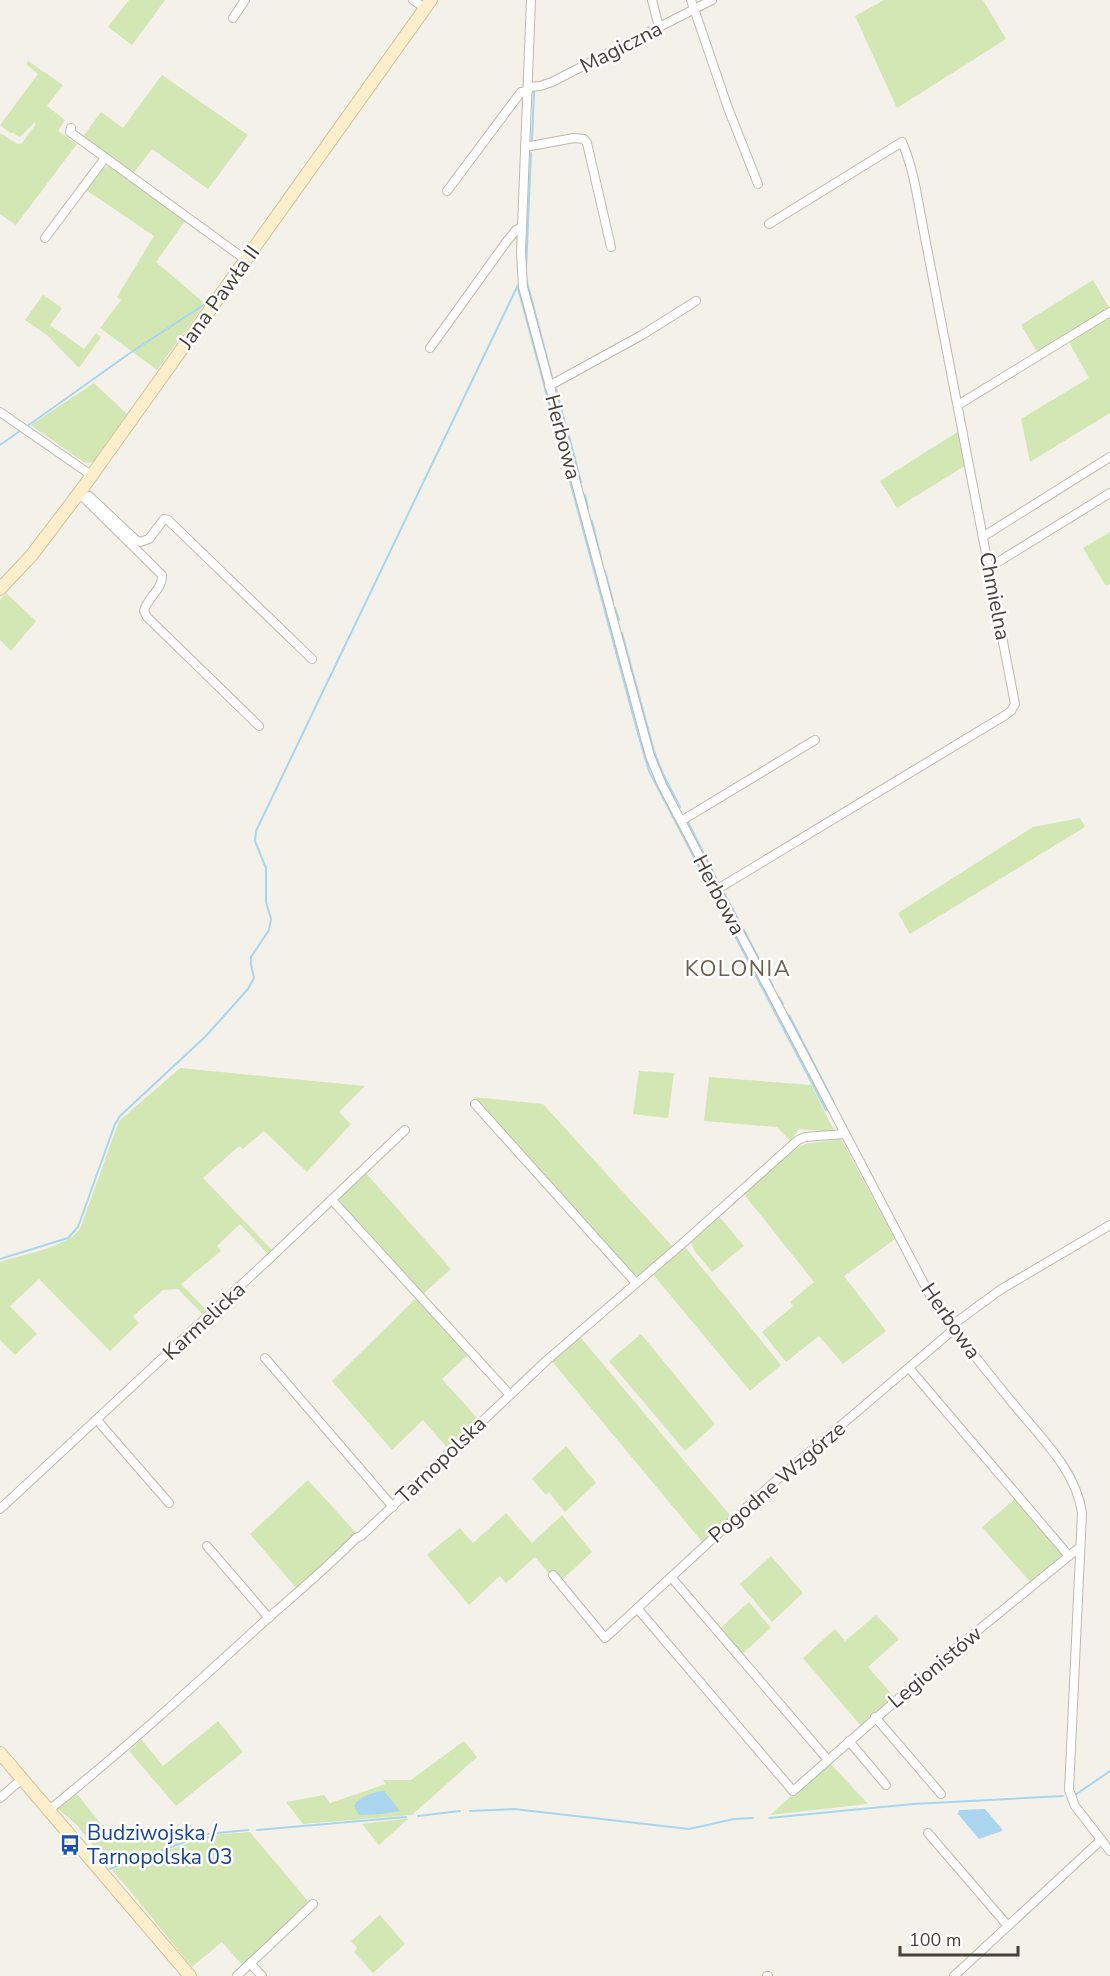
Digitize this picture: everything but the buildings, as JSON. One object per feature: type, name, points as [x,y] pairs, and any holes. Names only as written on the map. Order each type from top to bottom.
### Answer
[{"type":"street","points":[[232,18],[245,0]]},
{"type":"street","points":[[413,0],[428,4]]},
{"type":"street","name":"Herbowa","points":[[531,0],[522,227],[523,287],[650,756],[662,785],[716,891],[932,1299],[952,1328],[1069,1475],[1082,1513],[1068,1790],[1075,1806],[1110,1851]]},
{"type":"street","points":[[652,0],[659,27]]},
{"type":"street","points":[[691,0],[728,108],[758,184]]},
{"type":"street","name":"Magiczna","points":[[528,89],[552,82],[712,0]]},
{"type":"street","name":"Jana Pawła II","points":[[0,589],[31,556],[80,491],[428,4]]},
{"type":"street","points":[[447,191],[521,92],[528,89]]},
{"type":"street","points":[[71,128],[70,132],[246,260]]},
{"type":"street","points":[[525,147],[574,138],[584,139],[587,143],[611,247]]},
{"type":"street","name":"Chmielna","points":[[716,891],[1004,717],[1014,708],[1016,699],[920,210],[902,142],[769,224]]},
{"type":"street","points":[[45,238],[105,158]]},
{"type":"street","points":[[430,348],[507,241],[516,230],[522,227]]},
{"type":"street","points":[[549,386],[696,301]]},
{"type":"street","points":[[958,405],[1110,312]]},
{"type":"street","points":[[0,412],[91,475]]},
{"type":"street","points":[[984,536],[1110,457]]},
{"type":"street","points":[[80,491],[140,542],[149,539],[164,519],[168,520],[312,659]]},
{"type":"street","points":[[80,491],[162,575],[161,584],[145,606],[144,611],[147,617],[259,726]]},
{"type":"street","points":[[990,567],[1110,492]]},
{"type":"street","points":[[681,821],[815,740]]},
{"type":"street","points":[[475,1104],[636,1283]]},
{"type":"street","name":"Karmelicka","points":[[0,1509],[405,1130]]},
{"type":"street","name":"Tarnopolska","points":[[49,1810],[165,1713],[393,1507],[510,1395],[798,1140],[805,1137],[844,1134]]},
{"type":"street","points":[[332,1200],[510,1395]]},
{"type":"street","name":"Pogodne Wzgórze","points":[[553,1575],[605,1638],[772,1484],[909,1368],[952,1328],[1000,1290],[1110,1225]]},
{"type":"street","points":[[265,1358],[393,1507]]},
{"type":"street","points":[[909,1368],[1069,1556]]},
{"type":"street","points":[[97,1420],[169,1503]]},
{"type":"street","points":[[207,1546],[269,1618]]},
{"type":"street","name":"Legionistów","points":[[637,1608],[793,1791],[955,1648],[1080,1547]]},
{"type":"street","points":[[671,1577],[828,1760]]},
{"type":"street","points":[[875,1717],[941,1794]]},
{"type":"street","points":[[849,1741],[886,1785]]},
{"type":"street","points":[[0,1753],[190,1976]]},
{"type":"street","points":[[0,1797],[22,1779]]},
{"type":"street","points":[[928,1833],[1008,1926]]},
{"type":"street","points":[[954,1976],[1101,1840]]},
{"type":"street","points":[[237,1976],[313,1904]]},
{"type":"street","points":[[250,1963],[262,1976]]},
{"type":"green space","points":[[129,0],[165,0],[132,45],[108,27]]},
{"type":"green space","points":[[884,0],[983,0],[1006,39],[897,108],[855,16]]},
{"type":"green space","points":[[28,61],[63,85],[47,106],[65,120],[58,131],[77,144],[16,225],[0,214],[0,133],[18,144],[22,143],[36,124],[34,123],[20,137],[0,125],[38,74],[26,64]]},
{"type":"green space","points":[[162,75],[248,135],[208,189],[152,149],[132,175],[81,139],[101,112],[123,128]]},
{"type":"green space","points":[[109,166],[185,221],[156,262],[203,302],[202,308],[157,370],[100,328],[121,300],[117,297],[154,236],[86,190],[103,168]]},
{"type":"green space","points":[[1093,280],[1110,309],[1038,353],[1021,325]]},
{"type":"green space","points":[[43,295],[62,308],[50,325],[84,349],[96,333],[101,337],[79,368],[48,336],[25,320]]},
{"type":"green space","points":[[1110,316],[1110,413],[1030,462],[1021,419],[1089,378],[1069,342]]},
{"type":"green space","points":[[94,383],[127,414],[93,462],[85,463],[31,425]]},
{"type":"green space","points":[[959,431],[966,465],[897,508],[880,481]]},
{"type":"green space","points":[[1110,532],[1110,584],[1106,586],[1083,548]]},
{"type":"green space","points":[[6,593],[36,621],[11,651],[0,640],[0,600]]},
{"type":"green space","points":[[1080,818],[1085,827],[910,934],[898,913],[1033,827]]},
{"type":"green space","points":[[180,1068],[365,1086],[339,1112],[351,1124],[307,1172],[264,1131],[243,1149],[239,1146],[203,1178],[273,1251],[269,1255],[240,1224],[217,1246],[221,1251],[181,1284],[208,1312],[204,1316],[178,1289],[163,1290],[133,1316],[139,1323],[110,1351],[39,1279],[10,1306],[37,1334],[15,1355],[0,1340],[0,1262],[54,1246],[73,1236],[80,1229],[119,1121]]},
{"type":"green space","points":[[639,1071],[674,1073],[668,1118],[633,1114]]},
{"type":"green space","points":[[709,1077],[811,1085],[835,1132],[799,1129],[790,1141],[777,1127],[704,1121]]},
{"type":"green space","points":[[474,1097],[543,1104],[673,1247],[641,1276],[635,1275]]},
{"type":"green space","points":[[841,1139],[895,1239],[844,1276],[886,1331],[843,1364],[819,1336],[786,1362],[762,1332],[793,1306],[790,1302],[814,1282],[743,1193],[791,1151],[805,1144]]},
{"type":"green space","points":[[364,1171],[451,1269],[423,1294],[339,1203],[340,1194]]},
{"type":"green space","points":[[718,1215],[744,1246],[712,1272],[694,1250],[691,1242]]},
{"type":"green space","points":[[681,1247],[685,1247],[781,1365],[750,1391],[651,1272]]},
{"type":"green space","points":[[417,1297],[469,1354],[442,1379],[479,1420],[449,1450],[423,1420],[392,1450],[332,1381]]},
{"type":"green space","points":[[641,1334],[715,1424],[685,1451],[609,1361]]},
{"type":"green space","points":[[576,1338],[581,1338],[729,1514],[729,1520],[703,1543],[551,1360]]},
{"type":"green space","points":[[566,1446],[596,1483],[565,1512],[549,1492],[546,1495],[532,1479]]},
{"type":"green space","points":[[308,1480],[359,1536],[298,1590],[250,1534]]},
{"type":"green space","points":[[1016,1498],[1065,1556],[1031,1583],[982,1527]]},
{"type":"green space","points":[[506,1513],[532,1543],[562,1515],[592,1552],[561,1581],[550,1575],[535,1557],[506,1583],[500,1576],[469,1605],[427,1555],[460,1528],[473,1543]]},
{"type":"green space","points":[[771,1556],[803,1593],[772,1622],[740,1584]]},
{"type":"green space","points":[[749,1602],[771,1628],[741,1655],[718,1630]]},
{"type":"green space","points":[[876,1615],[899,1639],[868,1667],[895,1698],[861,1726],[803,1658],[835,1629],[845,1641]]},
{"type":"green space","points":[[218,1721],[243,1752],[176,1806],[129,1751],[141,1739],[163,1766]]},
{"type":"green space","points":[[464,1741],[477,1757],[412,1815],[303,1824],[286,1802],[324,1795],[330,1803],[386,1784],[383,1780],[411,1780]]},
{"type":"green space","points":[[829,1762],[868,1804],[770,1815]]},
{"type":"green space","points":[[77,1794],[110,1835],[146,1828],[153,1839],[190,1824],[200,1835],[111,1868],[76,1824],[58,1809]]},
{"type":"green space","points":[[409,1818],[379,1845],[362,1824]]},
{"type":"green space","points":[[250,1832],[307,1900],[307,1906],[243,1966],[222,1942],[192,1967],[112,1870],[211,1835]]},
{"type":"green space","points":[[380,1915],[405,1944],[373,1973],[354,1952],[357,1948],[351,1941]]},
{"type":"water","points":[[384,1791],[400,1811],[359,1815],[354,1806],[359,1800],[367,1795]]},
{"type":"water","points":[[985,1809],[1002,1831],[979,1839],[958,1814],[959,1810]]},
{"type":"waterway","points":[[532,140],[534,92]]},
{"type":"waterway","points":[[526,269],[531,153]]},
{"type":"waterway","points":[[526,278],[552,377]]},
{"type":"waterway","points":[[0,1259],[68,1238],[78,1227],[115,1124],[120,1116],[205,1037],[248,989],[254,978],[251,957],[269,930],[271,919],[266,902],[266,868],[255,841],[256,831],[518,285]]},
{"type":"waterway","points":[[518,288],[649,771],[826,1110]]},
{"type":"waterway","points":[[26,427],[130,353],[208,302]]},
{"type":"waterway","points":[[556,389],[565,423]]},
{"type":"waterway","points":[[0,445],[20,431]]},
{"type":"waterway","points":[[569,436],[581,482]]},
{"type":"waterway","points":[[585,495],[588,508]]},
{"type":"waterway","points":[[592,521],[601,558]]},
{"type":"waterway","points":[[605,571],[613,601]]},
{"type":"waterway","points":[[615,608],[619,620]]},
{"type":"waterway","points":[[622,633],[654,751],[680,807]]},
{"type":"waterway","points":[[687,820],[718,882]]},
{"type":"waterway","points":[[724,893],[738,919]]},
{"type":"waterway","points":[[744,930],[773,986]]},
{"type":"waterway","points":[[779,997],[783,1004]]},
{"type":"waterway","points":[[789,1015],[834,1103]]},
{"type":"waterway","points":[[1075,1795],[1110,1771]]},
{"type":"waterway","points":[[769,1818],[913,1804],[1063,1796]]},
{"type":"waterway","points":[[470,1811],[514,1809],[689,1829],[734,1819],[753,1818]]},
{"type":"waterway","points":[[418,1816],[460,1811]]},
{"type":"waterway","points":[[257,1830],[406,1817]]},
{"type":"waterway","points":[[110,1869],[207,1834],[248,1830]]},
{"type":"place","name":"Budziwojska / Tarnopolska 03","points":[[70,1845]]},
{"type":"district","name":"KOLONIA","points":[[738,969]]}]
